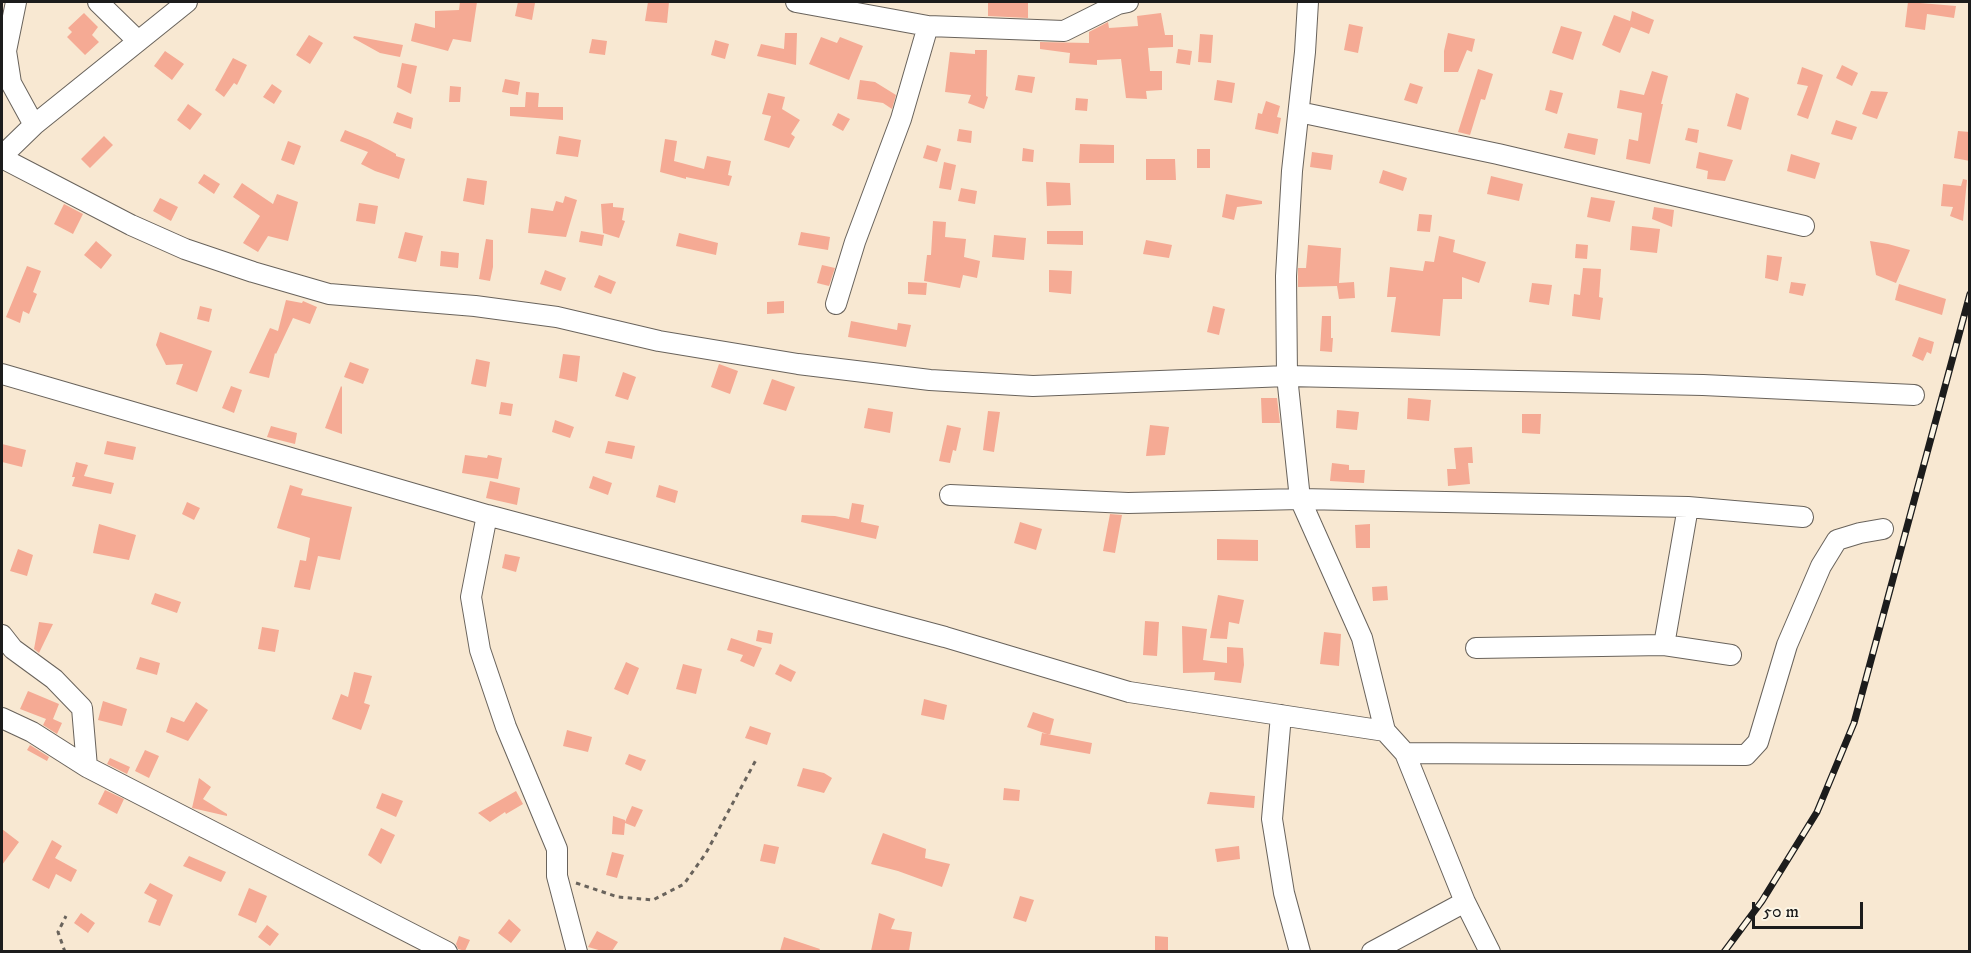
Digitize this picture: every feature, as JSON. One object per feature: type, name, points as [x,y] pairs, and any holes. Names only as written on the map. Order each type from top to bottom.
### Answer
[{"type":"street","points":[[16,2],[6,51],[11,83],[34,124]]},
{"type":"street","points":[[98,2],[138,41]]},
{"type":"street","points":[[187,2],[34,124],[2,157],[45,182],[185,249],[329,294],[475,306],[557,317],[659,341],[798,364],[930,380],[1033,386],[1287,376],[1702,386],[1914,395]]},
{"type":"street","points":[[796,2],[928,26],[1064,31],[1118,4],[1128,2]]},
{"type":"street","points":[[1308,2],[1292,171],[1286,276],[1287,376],[1300,500],[1362,638],[1385,731],[1405,753],[1465,902],[1490,951]]},
{"type":"street","points":[[836,304],[855,242],[901,119],[928,26]]},
{"type":"street","points":[[1299,112],[1498,154],[1804,226]]},
{"type":"street","points":[[2,374],[487,514],[945,637],[1129,692],[1385,731]]},
{"type":"street","points":[[950,495],[1128,503],[1300,500],[1688,507],[1803,518]]},
{"type":"street","points":[[1664,645],[1688,507]]},
{"type":"street","points":[[487,514],[471,597],[480,650],[506,727],[557,849],[557,876],[578,951]]},
{"type":"street","points":[[1405,753],[1746,755],[1758,742],[1787,645],[1821,566],[1837,540],[1883,529]]},
{"type":"street","points":[[2,635],[13,649],[54,679],[82,708],[87,767]]},
{"type":"street","points":[[1476,648],[1664,645],[1731,656]]},
{"type":"street","points":[[1281,715],[1272,819],[1284,893],[1300,951]]},
{"type":"street","points":[[2,718],[32,732],[87,767],[447,951]]},
{"type":"street","points":[[1372,951],[1465,902]]},
{"type":"path","points":[[557,876],[618,897],[653,900],[684,884],[706,853],[757,758]]},
{"type":"path","points":[[65,951],[58,932],[66,916]]},
{"type":"building","points":[[460,2],[477,2],[471,42],[453,39],[448,51],[411,41],[415,23],[435,28],[435,11],[459,10]]},
{"type":"building","points":[[518,2],[535,3],[532,20],[515,16]]},
{"type":"building","points":[[648,2],[669,2],[667,23],[645,21]]},
{"type":"building","points":[[988,2],[1028,2],[1028,18],[988,16]]},
{"type":"building","points":[[1908,2],[1956,6],[1954,18],[1927,14],[1925,30],[1905,27]]},
{"type":"building","points":[[1632,11],[1654,20],[1649,34],[1631,27],[1620,53],[1602,45],[1614,15],[1630,21]]},
{"type":"building","points":[[84,13],[98,27],[92,35],[99,42],[85,55],[67,37],[72,32],[68,28]]},
{"type":"building","points":[[1161,13],[1165,35],[1173,35],[1173,47],[1148,48],[1150,71],[1162,71],[1162,90],[1146,91],[1147,99],[1126,98],[1121,59],[1097,60],[1097,65],[1069,63],[1070,53],[1040,49],[1040,42],[1089,43],[1089,32],[1108,22],[1109,28],[1138,26],[1137,16]]},
{"type":"building","points":[[1349,24],[1363,27],[1358,53],[1344,50]]},
{"type":"building","points":[[1561,26],[1582,32],[1573,60],[1552,53]]},
{"type":"building","points":[[785,33],[797,33],[796,65],[757,56],[761,44],[784,49]]},
{"type":"building","points":[[1448,33],[1475,39],[1472,52],[1467,50],[1458,72],[1444,72],[1444,51]]},
{"type":"building","points":[[1200,34],[1213,35],[1211,63],[1198,62]]},
{"type":"building","points":[[309,35],[323,43],[310,64],[296,55]]},
{"type":"building","points":[[354,36],[403,45],[400,57],[380,53],[353,38]]},
{"type":"building","points":[[821,37],[837,43],[840,37],[863,46],[849,80],[809,64]]},
{"type":"building","points":[[592,39],[607,41],[605,55],[589,53]]},
{"type":"building","points":[[715,40],[729,44],[725,59],[711,55]]},
{"type":"building","points":[[1178,49],[1192,51],[1190,65],[1176,63]]},
{"type":"building","points":[[975,50],[987,50],[986,96],[988,97],[984,109],[968,103],[971,95],[945,92],[950,52],[975,54]]},
{"type":"building","points":[[165,51],[184,64],[172,80],[154,66]]},
{"type":"building","points":[[233,58],[247,65],[237,85],[234,83],[224,97],[215,90]]},
{"type":"building","points":[[402,63],[417,66],[411,94],[397,87]]},
{"type":"building","points":[[1842,65],[1858,73],[1852,86],[1836,78]]},
{"type":"building","points":[[1802,67],[1823,75],[1808,119],[1797,115],[1808,86],[1797,84]]},
{"type":"building","points":[[1478,69],[1493,74],[1485,100],[1481,99],[1470,135],[1458,132]]},
{"type":"building","points":[[1652,71],[1668,76],[1650,164],[1626,159],[1629,139],[1638,141],[1642,113],[1617,108],[1620,90],[1644,95]]},
{"type":"building","points":[[1018,75],[1035,77],[1032,93],[1015,90]]},
{"type":"building","points":[[505,79],[520,82],[518,95],[502,92]]},
{"type":"building","points":[[860,80],[875,82],[896,95],[892,109],[883,103],[857,99]]},
{"type":"building","points":[[1217,80],[1235,83],[1232,103],[1214,100]]},
{"type":"building","points":[[1410,83],[1423,87],[1417,104],[1404,100]]},
{"type":"building","points":[[272,84],[282,91],[274,104],[263,97]]},
{"type":"building","points":[[450,86],[461,87],[460,102],[449,102]]},
{"type":"building","points":[[1550,90],[1563,93],[1557,114],[1545,110]]},
{"type":"building","points":[[1871,91],[1888,92],[1877,119],[1862,114]]},
{"type":"building","points":[[526,92],[539,93],[538,107],[563,107],[563,120],[510,116],[510,107],[525,107]]},
{"type":"building","points":[[768,93],[785,97],[782,109],[800,120],[791,134],[795,137],[789,148],[764,140],[771,116],[762,114]]},
{"type":"building","points":[[1736,93],[1749,98],[1741,130],[1727,126]]},
{"type":"building","points":[[1076,98],[1088,99],[1087,111],[1075,110]]},
{"type":"building","points":[[1266,101],[1280,106],[1277,117],[1281,118],[1278,134],[1255,129],[1258,113],[1262,114]]},
{"type":"building","points":[[188,104],[202,114],[190,130],[177,120]]},
{"type":"building","points":[[397,112],[413,118],[411,129],[393,123]]},
{"type":"building","points":[[838,113],[850,119],[843,131],[832,125]]},
{"type":"building","points":[[1836,120],[1857,127],[1852,140],[1831,134]]},
{"type":"building","points":[[1688,128],[1699,130],[1697,143],[1685,140]]},
{"type":"building","points":[[959,129],[972,131],[971,143],[957,141]]},
{"type":"building","points":[[345,130],[370,140],[405,159],[399,179],[361,164],[368,152],[340,141]]},
{"type":"building","points":[[1958,131],[1970,132],[1970,161],[1954,158]]},
{"type":"building","points":[[1568,133],[1598,139],[1595,155],[1564,148]]},
{"type":"building","points":[[104,136],[113,145],[90,168],[81,159]]},
{"type":"building","points":[[559,136],[581,140],[578,157],[556,154]]},
{"type":"building","points":[[665,139],[677,141],[674,161],[704,169],[707,156],[731,161],[728,175],[732,176],[729,186],[660,172]]},
{"type":"building","points":[[288,141],[301,146],[294,165],[281,160]]},
{"type":"building","points":[[1080,144],[1114,145],[1114,163],[1079,163]]},
{"type":"building","points":[[927,145],[941,149],[937,162],[923,158]]},
{"type":"building","points":[[1023,148],[1034,150],[1033,162],[1022,161]]},
{"type":"building","points":[[1197,149],[1210,149],[1210,168],[1197,168]]},
{"type":"building","points":[[1312,152],[1333,155],[1331,170],[1310,167]]},
{"type":"building","points":[[1699,152],[1733,160],[1725,181],[1707,179],[1708,171],[1696,168]]},
{"type":"building","points":[[1791,154],[1820,163],[1815,179],[1787,171]]},
{"type":"building","points":[[1146,159],[1175,159],[1176,180],[1146,180]]},
{"type":"building","points":[[944,162],[956,165],[951,190],[939,188]]},
{"type":"building","points":[[1383,170],[1407,178],[1403,191],[1379,183]]},
{"type":"building","points":[[204,174],[220,184],[214,194],[198,183]]},
{"type":"building","points":[[1491,176],[1523,184],[1519,201],[1487,194]]},
{"type":"building","points":[[467,178],[487,181],[484,205],[463,201]]},
{"type":"building","points":[[1963,179],[1967,180],[1963,221],[1950,216],[1953,207],[1941,206],[1943,184],[1961,186]]},
{"type":"building","points":[[1046,182],[1070,183],[1071,205],[1047,206]]},
{"type":"building","points":[[242,183],[273,204],[277,194],[298,202],[288,241],[268,236],[258,252],[243,243],[260,216],[233,197]]},
{"type":"building","points":[[961,188],[977,191],[975,204],[958,201]]},
{"type":"building","points":[[1226,194],[1262,201],[1262,204],[1237,207],[1234,220],[1222,217]]},
{"type":"building","points":[[565,196],[577,200],[566,237],[528,233],[531,208],[553,211],[556,201],[563,203]]},
{"type":"building","points":[[1591,197],[1615,201],[1610,222],[1587,217]]},
{"type":"building","points":[[160,198],[178,207],[171,221],[153,211]]},
{"type":"building","points":[[359,203],[378,206],[375,224],[356,221]]},
{"type":"building","points":[[613,203],[613,207],[624,208],[622,220],[625,221],[619,238],[603,233],[601,204]]},
{"type":"building","points":[[64,204],[83,214],[73,234],[54,224]]},
{"type":"building","points":[[1654,207],[1674,210],[1672,227],[1652,219]]},
{"type":"building","points":[[1419,214],[1432,215],[1430,232],[1417,231]]},
{"type":"building","points":[[933,221],[946,222],[945,237],[966,239],[964,257],[980,261],[977,278],[963,275],[960,288],[924,281],[927,255],[931,255]]},
{"type":"building","points":[[1632,226],[1660,229],[1657,253],[1630,250]]},
{"type":"building","points":[[581,231],[604,235],[602,246],[579,242]]},
{"type":"building","points":[[1047,231],[1083,231],[1083,245],[1047,244]]},
{"type":"building","points":[[405,232],[423,236],[416,262],[398,258]]},
{"type":"building","points":[[801,232],[830,237],[828,250],[798,245]]},
{"type":"building","points":[[679,233],[718,243],[716,255],[676,246]]},
{"type":"building","points":[[994,235],[1026,238],[1024,260],[992,257]]},
{"type":"building","points":[[1439,236],[1455,240],[1453,252],[1486,262],[1479,283],[1462,277],[1462,299],[1443,299],[1440,336],[1391,332],[1396,297],[1387,297],[1390,267],[1423,271],[1425,261],[1434,262]]},
{"type":"building","points":[[486,239],[493,240],[493,267],[490,281],[479,279]]},
{"type":"building","points":[[1146,240],[1172,245],[1169,258],[1143,254]]},
{"type":"building","points":[[96,241],[112,255],[101,269],[84,255]]},
{"type":"building","points":[[1870,241],[1910,250],[1896,283],[1876,275]]},
{"type":"building","points":[[1576,244],[1588,245],[1587,259],[1575,258]]},
{"type":"building","points":[[1308,245],[1341,248],[1339,283],[1354,282],[1355,298],[1339,299],[1337,286],[1298,287],[1298,268],[1306,268]]},
{"type":"building","points":[[441,251],[459,253],[458,268],[440,266]]},
{"type":"building","points":[[1767,255],[1782,257],[1778,281],[1765,278]]},
{"type":"building","points":[[822,265],[835,268],[829,286],[817,283]]},
{"type":"building","points":[[27,266],[41,271],[33,292],[37,294],[29,314],[23,311],[20,323],[6,317]]},
{"type":"building","points":[[1583,268],[1601,269],[1599,297],[1603,298],[1600,320],[1572,316],[1574,294],[1580,295]]},
{"type":"building","points":[[545,270],[566,278],[561,291],[540,284]]},
{"type":"building","points":[[1049,270],[1072,271],[1071,294],[1049,292]]},
{"type":"building","points":[[599,275],[616,282],[611,294],[594,287]]},
{"type":"building","points":[[908,282],[927,283],[926,295],[908,294]]},
{"type":"building","points":[[1791,282],[1806,284],[1803,296],[1789,293]]},
{"type":"building","points":[[1532,283],[1552,285],[1549,305],[1529,302]]},
{"type":"building","points":[[1899,284],[1946,299],[1942,315],[1895,300]]},
{"type":"building","points":[[286,300],[302,303],[303,301],[317,307],[310,324],[293,318],[275,353],[269,378],[249,373],[270,328],[278,331]]},
{"type":"building","points":[[784,301],[784,313],[767,314],[767,302]]},
{"type":"building","points":[[200,306],[212,309],[209,322],[197,319]]},
{"type":"building","points":[[1213,306],[1225,309],[1219,335],[1207,332]]},
{"type":"building","points":[[1322,316],[1331,316],[1332,352],[1320,351]]},
{"type":"building","points":[[851,321],[897,330],[898,323],[911,325],[906,347],[848,337]]},
{"type":"building","points":[[160,332],[212,351],[197,392],[176,384],[183,364],[166,365],[156,345]]},
{"type":"building","points":[[1919,337],[1934,342],[1931,354],[1927,352],[1923,361],[1912,356]]},
{"type":"building","points":[[563,354],[580,356],[577,382],[559,378]]},
{"type":"building","points":[[476,359],[490,362],[486,387],[471,384]]},
{"type":"building","points":[[350,362],[369,369],[363,384],[344,377]]},
{"type":"building","points":[[719,364],[738,371],[730,394],[711,387]]},
{"type":"building","points":[[623,372],[636,377],[628,400],[615,396]]},
{"type":"building","points":[[772,379],[795,387],[786,411],[763,404]]},
{"type":"building","points":[[231,386],[242,390],[234,413],[222,408]]},
{"type":"building","points":[[342,387],[342,434],[325,428]]},
{"type":"building","points":[[1261,398],[1277,398],[1280,423],[1262,423]]},
{"type":"building","points":[[1408,398],[1431,400],[1429,421],[1407,419]]},
{"type":"building","points":[[501,402],[513,404],[511,416],[499,414]]},
{"type":"building","points":[[868,408],[893,412],[890,433],[864,428]]},
{"type":"building","points":[[1337,410],[1359,412],[1357,430],[1336,428]]},
{"type":"building","points":[[988,411],[1000,412],[994,452],[983,450]]},
{"type":"building","points":[[1522,414],[1541,414],[1540,434],[1522,433]]},
{"type":"building","points":[[555,420],[574,427],[570,438],[552,432]]},
{"type":"building","points":[[947,425],[961,428],[956,451],[953,450],[950,463],[939,461]]},
{"type":"building","points":[[1150,425],[1169,427],[1165,455],[1146,456]]},
{"type":"building","points":[[271,426],[297,433],[295,444],[267,437]]},
{"type":"building","points":[[107,441],[136,447],[133,460],[104,454]]},
{"type":"building","points":[[608,441],[635,446],[632,459],[605,453]]},
{"type":"building","points":[[2,444],[26,450],[22,467],[2,462]]},
{"type":"building","points":[[1472,447],[1473,463],[1468,463],[1470,484],[1448,486],[1447,469],[1456,469],[1454,448]]},
{"type":"building","points":[[465,455],[487,458],[488,455],[502,458],[498,479],[462,473]]},
{"type":"building","points":[[76,462],[88,465],[84,476],[114,483],[111,494],[72,486]]},
{"type":"building","points":[[1332,463],[1349,465],[1349,470],[1365,470],[1364,483],[1330,481]]},
{"type":"building","points":[[593,476],[612,483],[608,495],[589,488]]},
{"type":"building","points":[[490,481],[520,488],[517,505],[486,498]]},
{"type":"building","points":[[290,485],[303,489],[301,495],[352,507],[340,560],[318,556],[310,590],[294,587],[300,560],[306,561],[310,538],[277,528]]},
{"type":"building","points":[[659,485],[678,491],[675,503],[656,497]]},
{"type":"building","points":[[187,502],[200,508],[194,520],[182,514]]},
{"type":"building","points":[[852,503],[864,505],[861,522],[879,526],[876,539],[801,522],[802,515],[835,516],[849,519]]},
{"type":"building","points":[[1110,514],[1122,515],[1115,553],[1103,551]]},
{"type":"building","points":[[1020,522],[1042,529],[1036,550],[1014,543]]},
{"type":"building","points":[[99,524],[136,535],[129,560],[93,553]]},
{"type":"building","points":[[1370,524],[1370,548],[1356,548],[1355,525]]},
{"type":"building","points":[[1217,539],[1258,540],[1258,561],[1217,560]]},
{"type":"building","points":[[18,549],[33,555],[27,576],[10,571]]},
{"type":"building","points":[[505,554],[520,557],[516,572],[502,568]]},
{"type":"building","points":[[1387,586],[1388,600],[1373,601],[1372,587]]},
{"type":"building","points":[[155,593],[181,602],[177,613],[151,604]]},
{"type":"building","points":[[1218,595],[1244,600],[1239,624],[1229,622],[1227,639],[1210,638]]},
{"type":"building","points":[[1145,621],[1159,622],[1157,656],[1143,655]]},
{"type":"building","points":[[39,622],[53,624],[39,653],[34,649]]},
{"type":"building","points":[[1182,626],[1207,629],[1203,660],[1227,663],[1227,647],[1243,648],[1244,665],[1241,683],[1214,680],[1215,672],[1183,673]]},
{"type":"building","points":[[262,627],[279,630],[275,652],[258,649]]},
{"type":"building","points":[[758,630],[773,633],[771,644],[756,641]]},
{"type":"building","points":[[1324,632],[1341,634],[1339,666],[1320,664]]},
{"type":"building","points":[[731,638],[762,648],[754,667],[740,661],[743,655],[727,650]]},
{"type":"building","points":[[140,657],[160,663],[157,675],[136,669]]},
{"type":"building","points":[[626,662],[639,668],[628,695],[614,689]]},
{"type":"building","points":[[683,664],[702,669],[696,694],[676,689]]},
{"type":"building","points":[[780,664],[796,672],[791,682],[775,674]]},
{"type":"building","points":[[354,672],[372,676],[364,703],[370,705],[361,730],[332,719],[341,694],[348,697]]},
{"type":"building","points":[[28,691],[59,704],[53,719],[62,723],[57,734],[43,725],[46,719],[20,709]]},
{"type":"building","points":[[924,699],[947,705],[944,720],[921,715]]},
{"type":"building","points":[[103,701],[127,709],[122,726],[98,720]]},
{"type":"building","points":[[196,702],[208,710],[188,741],[166,732],[171,717],[184,722]]},
{"type":"building","points":[[1033,712],[1054,719],[1050,735],[1027,727]]},
{"type":"building","points":[[750,726],[771,733],[767,745],[745,738]]},
{"type":"building","points":[[567,730],[592,737],[588,752],[563,746]]},
{"type":"building","points":[[1042,733],[1092,743],[1090,754],[1040,745]]},
{"type":"building","points":[[30,745],[49,757],[47,761],[27,750]]},
{"type":"building","points":[[145,750],[159,756],[149,778],[135,771]]},
{"type":"building","points":[[629,754],[646,760],[641,771],[625,764]]},
{"type":"building","points":[[110,758],[130,767],[127,774],[107,764]]},
{"type":"building","points":[[803,768],[824,773],[832,778],[824,793],[797,786]]},
{"type":"building","points":[[199,778],[211,787],[203,799],[227,816],[192,808]]},
{"type":"building","points":[[1004,788],[1020,790],[1019,801],[1003,800]]},
{"type":"building","points":[[105,790],[124,799],[117,814],[98,804]]},
{"type":"building","points":[[516,791],[523,804],[506,814],[505,812],[490,822],[478,813]]},
{"type":"building","points":[[1210,792],[1255,796],[1254,808],[1207,804]]},
{"type":"building","points":[[382,793],[403,801],[396,817],[376,808]]},
{"type":"building","points":[[632,806],[643,810],[635,827],[625,823],[624,835],[612,834],[613,816],[625,822]]},
{"type":"building","points":[[381,828],[395,835],[381,864],[368,855]]},
{"type":"building","points":[[2,829],[19,842],[2,865]]},
{"type":"building","points":[[883,833],[926,849],[925,858],[950,864],[942,887],[871,864]]},
{"type":"building","points":[[52,840],[62,846],[55,858],[77,870],[71,882],[56,874],[49,889],[32,880]]},
{"type":"building","points":[[764,844],[779,847],[775,864],[760,861]]},
{"type":"building","points":[[1239,846],[1240,859],[1217,862],[1215,849]]},
{"type":"building","points":[[612,852],[624,855],[617,878],[606,875]]},
{"type":"building","points":[[189,856],[226,872],[221,882],[183,866]]},
{"type":"building","points":[[150,883],[173,895],[160,926],[148,922],[157,900],[144,893]]},
{"type":"building","points":[[249,888],[267,896],[256,923],[238,915]]},
{"type":"building","points":[[1020,896],[1034,900],[1026,922],[1013,918]]},
{"type":"building","points":[[81,913],[95,923],[88,933],[74,923]]},
{"type":"building","points":[[879,913],[895,919],[891,929],[912,932],[909,951],[871,951]]},
{"type":"building","points":[[509,919],[521,930],[511,943],[498,933]]},
{"type":"building","points":[[267,925],[279,934],[270,946],[258,937]]},
{"type":"building","points":[[597,931],[618,942],[612,951],[588,947]]},
{"type":"building","points":[[459,936],[470,940],[465,951],[458,949],[456,944]]},
{"type":"building","points":[[1155,936],[1168,937],[1168,951],[1155,951]]},
{"type":"building","points":[[784,937],[820,949],[819,951],[780,951]]},
{"type":"railway","points":[[1724,952],[1762,901],[1817,812],[1854,723],[1970,294]]}]
